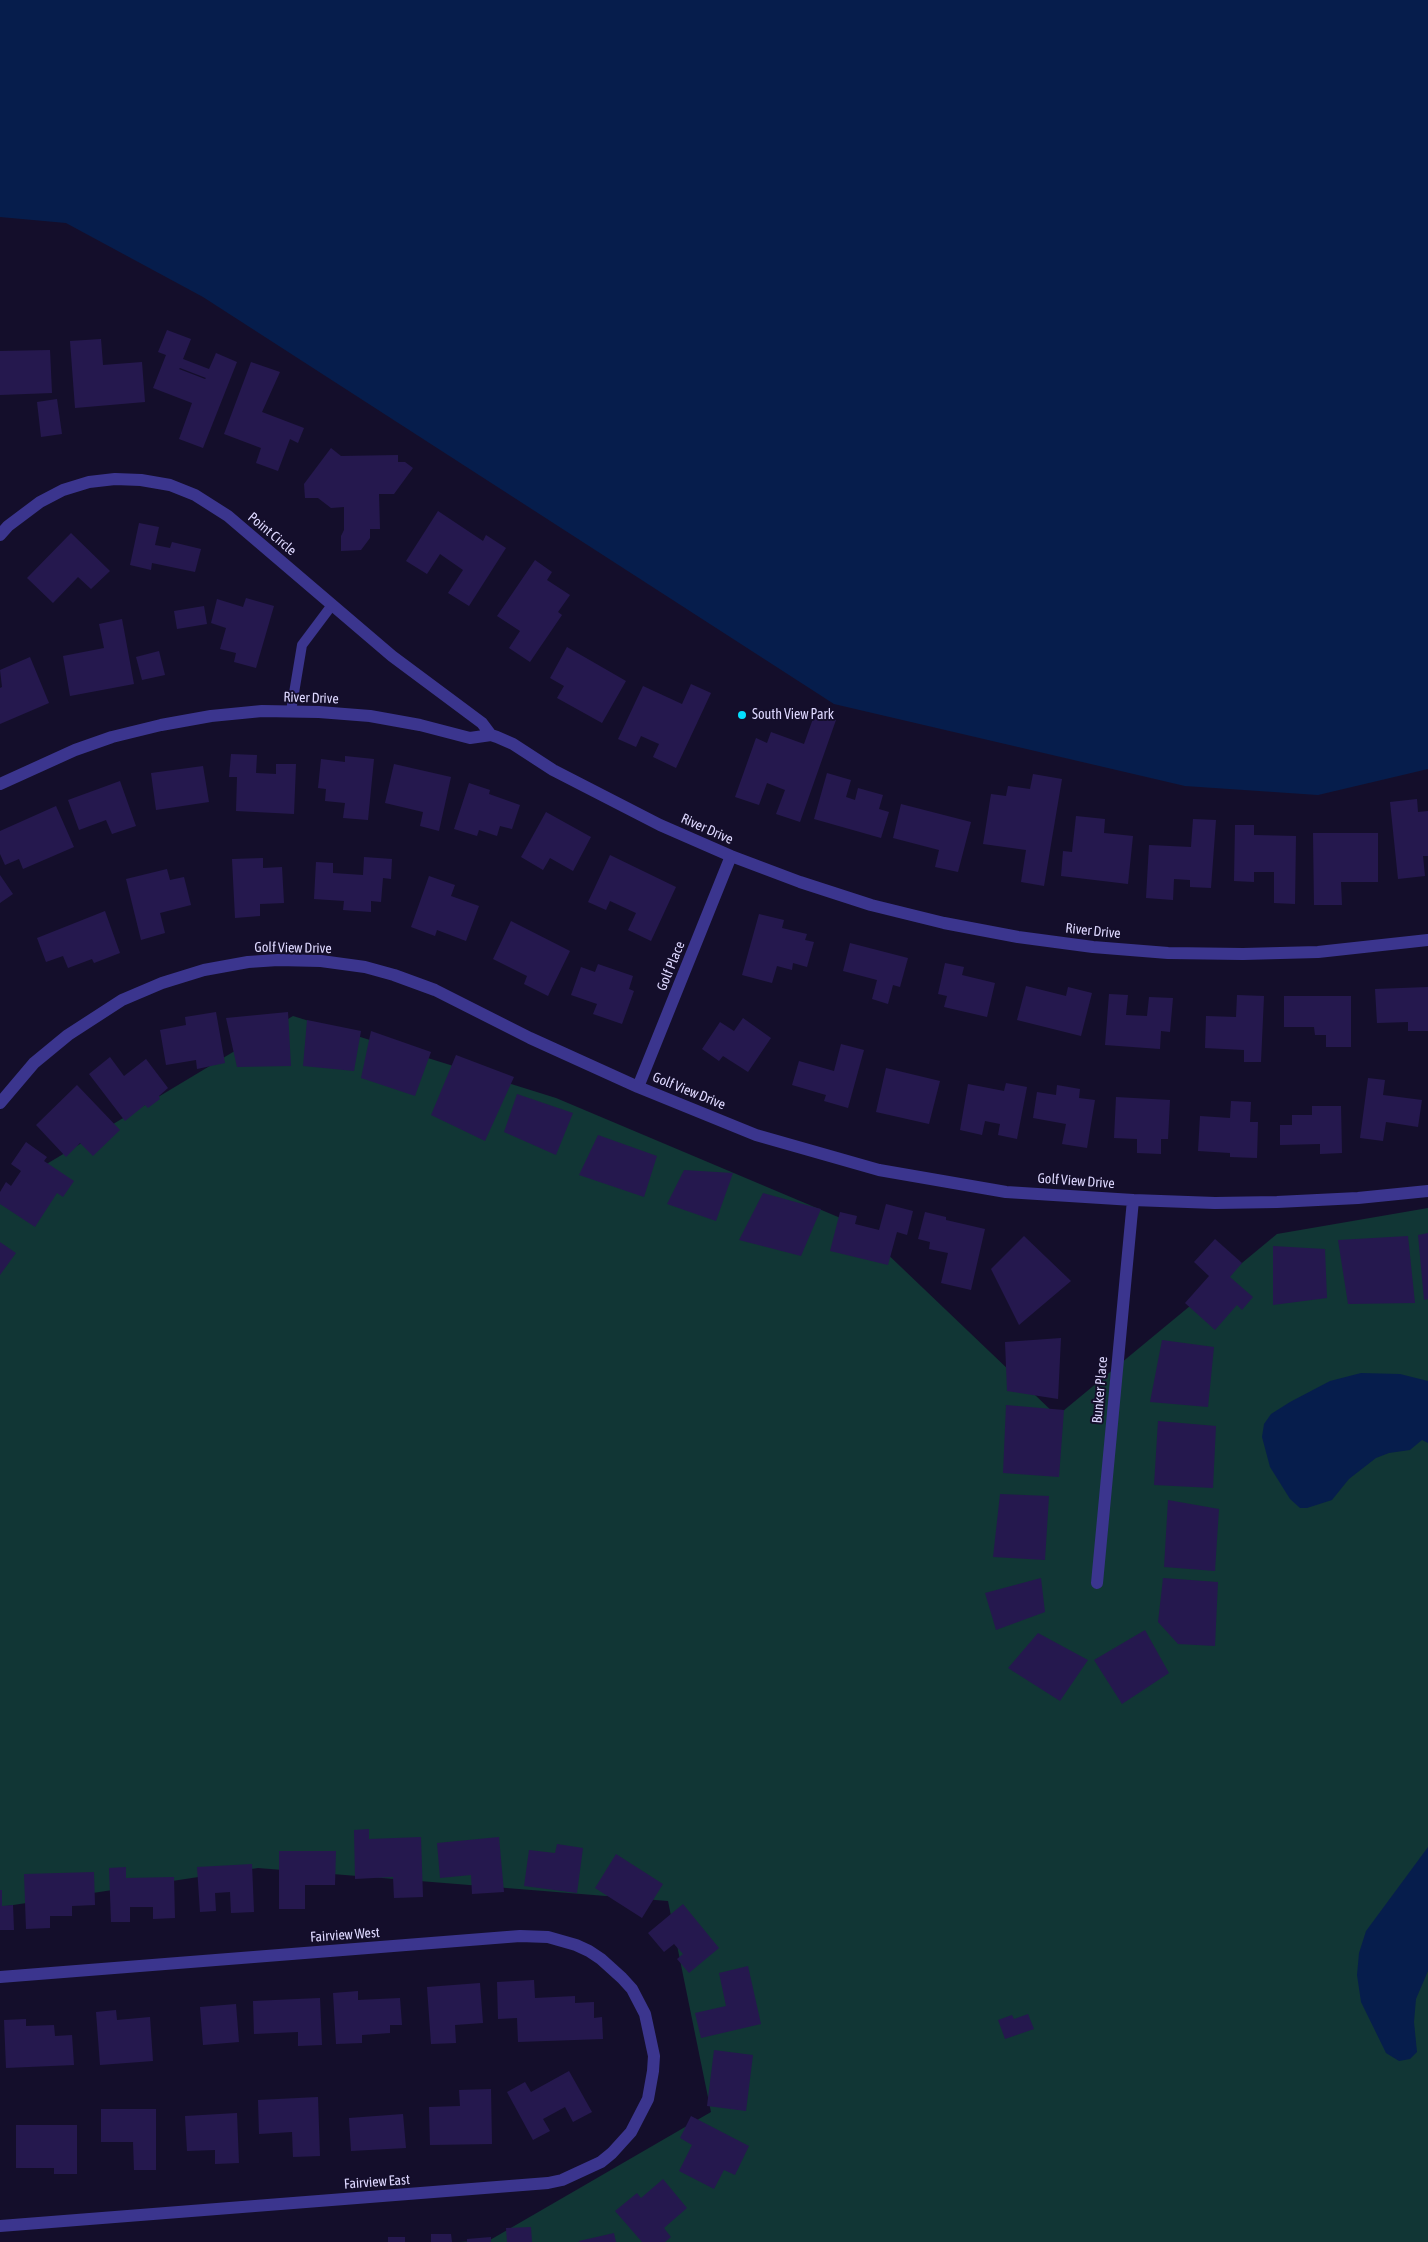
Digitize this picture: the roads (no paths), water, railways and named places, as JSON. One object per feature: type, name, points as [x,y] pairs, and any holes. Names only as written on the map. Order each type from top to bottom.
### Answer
[{"type":"street","name":"Point Circle","points":[[0,535],[8,526],[40,502],[63,490],[88,482],[115,479],[141,480],[170,485],[195,495],[223,512],[392,656],[482,723],[491,735]]},
{"type":"street","name":"River Drive","points":[[0,784],[75,750],[161,724],[211,716],[262,711],[370,716],[420,725],[470,738],[491,735],[513,744],[553,770],[660,825],[731,856],[800,882],[871,905],[963,926],[1018,937],[1093,947],[1168,953],[1318,952],[1428,940]]},
{"type":"street","name":"Golf Place","points":[[638,1087],[731,856]]},
{"type":"street","name":"Golf View Drive","points":[[0,1103],[34,1064],[68,1035],[122,1000],[162,983],[204,970],[248,962],[278,960],[322,961],[365,967],[394,974],[435,990],[530,1038],[638,1087],[756,1135],[880,1170],[1006,1192],[1133,1200],[1215,1203],[1276,1202],[1358,1198],[1428,1191]]},
{"type":"street","name":"Bunker Place","points":[[1097,1583],[1133,1200]]},
{"type":"street","name":"Fairview West","points":[[0,1977],[534,1936],[548,1937],[576,1945],[601,1959],[618,1973],[632,1989],[650,2028]]},
{"type":"street","name":"Fairview East","points":[[0,2226],[548,2183],[562,2180],[600,2162],[612,2153],[631,2132],[648,2099],[654,2056],[650,2028]]},
{"type":"lane","points":[[291,712],[302,645],[332,605]]},
{"type":"water","points":[[0,0],[1428,0],[1428,769],[1318,795],[1185,786],[834,704],[203,297],[66,223],[0,217]]},
{"type":"water","points":[[1361,1373],[1400,1374],[1428,1381],[1428,1443],[1422,1440],[1410,1450],[1389,1453],[1376,1458],[1349,1479],[1332,1500],[1307,1508],[1300,1508],[1290,1499],[1270,1467],[1262,1437],[1264,1424],[1271,1414],[1290,1402],[1330,1381]]},
{"type":"water","points":[[1428,1847],[1428,1971],[1416,1999],[1414,2022],[1417,2052],[1410,2059],[1399,2061],[1386,2053],[1361,2002],[1357,1975],[1359,1953],[1366,1931]]},
{"type":"place","name":"South View Park","points":[[742,715]]}]
